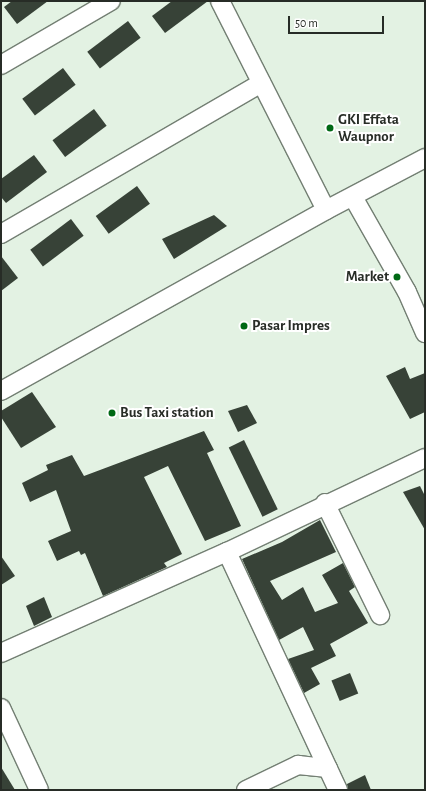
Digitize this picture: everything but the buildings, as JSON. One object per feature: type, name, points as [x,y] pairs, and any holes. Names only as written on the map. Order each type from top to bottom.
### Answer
[{"type":"street","points":[[1,65],[111,1]]},
{"type":"street","points":[[220,1],[326,210]]},
{"type":"street","points":[[1,234],[261,83]]},
{"type":"street","points":[[1,391],[326,210],[354,197],[425,158]]},
{"type":"street","points":[[354,197],[407,292],[425,333]]},
{"type":"street","points":[[1,653],[227,552],[324,503],[425,458]]},
{"type":"street","points":[[324,503],[380,615]]},
{"type":"street","points":[[227,552],[338,790]]},
{"type":"street","points":[[1,708],[39,790]]},
{"type":"street","points":[[298,766],[314,740]]},
{"type":"street","points":[[246,790],[298,766],[328,768]]},
{"type":"place","name":"GKI Effata Waupnor","points":[[330,128]]},
{"type":"place","name":"Market","points":[[397,277]]},
{"type":"place","name":"Pasar Impres","points":[[244,326]]},
{"type":"place","name":"Bus Taxi station","points":[[112,413]]}]
